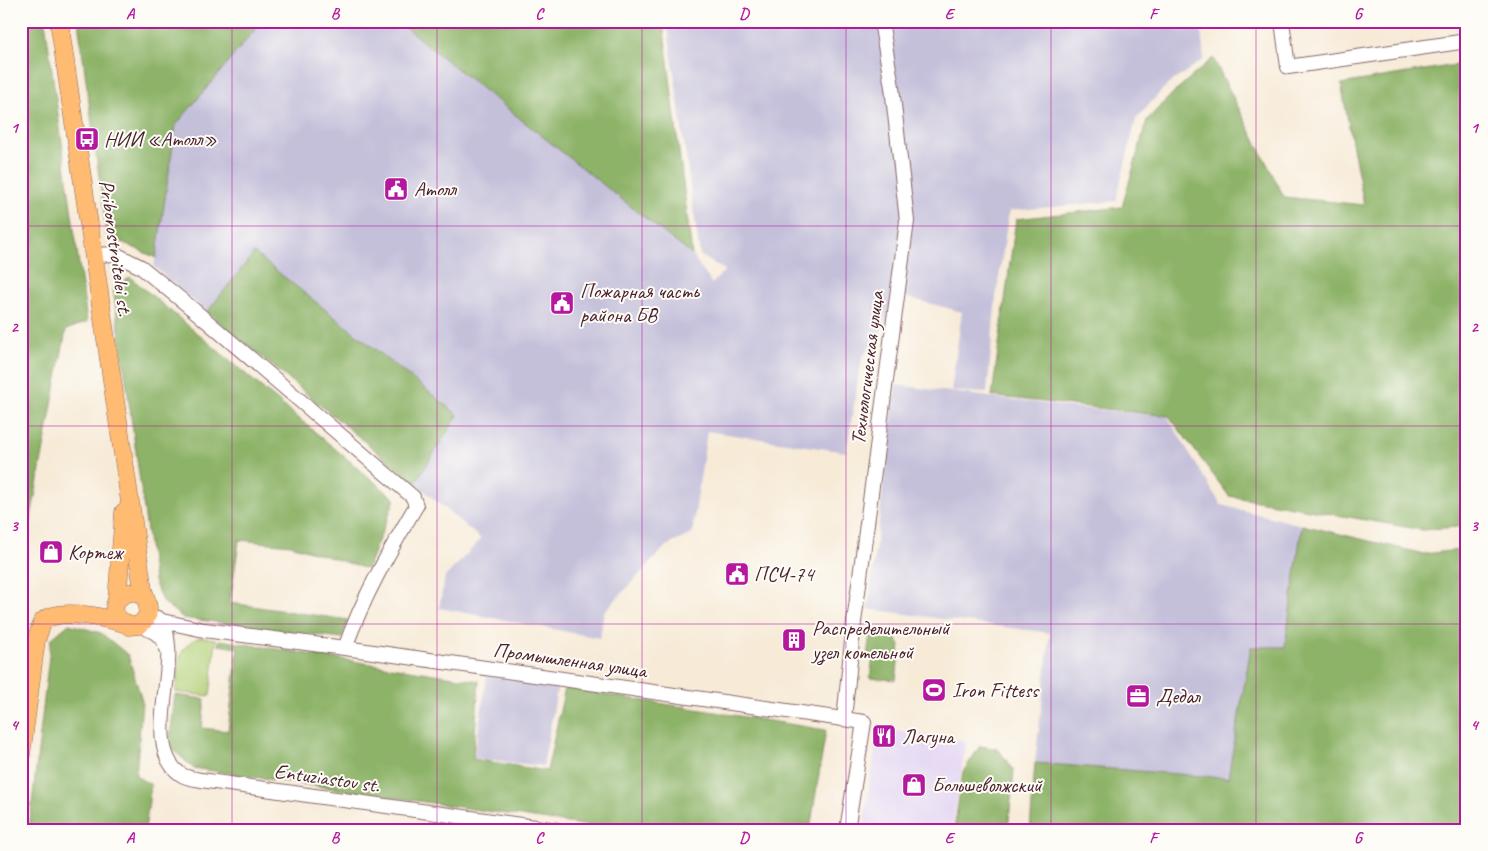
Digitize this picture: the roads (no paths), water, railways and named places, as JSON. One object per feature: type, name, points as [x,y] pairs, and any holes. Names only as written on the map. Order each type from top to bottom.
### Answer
[{"type":"main road","name":"Priborostroitelei st.","points":[[59,21],[126,482],[148,603]]},
{"type":"main road","name":"Priborostroitelei st.","points":[[116,603],[126,482]]},
{"type":"main road","points":[[21,755],[39,628],[43,621],[54,615],[85,616],[120,622],[129,626],[139,625],[148,615],[148,603],[134,591],[126,592],[116,603],[102,612],[85,616]]},
{"type":"main road","points":[[116,603],[115,612],[120,622]]},
{"type":"street","name":"Технологическая улица","points":[[844,719],[854,622],[907,221],[892,87],[881,21]]},
{"type":"street","points":[[1282,21],[1288,66],[1467,41]]},
{"type":"street","points":[[94,255],[115,254],[140,267],[195,311],[413,496],[416,506],[377,573],[356,616],[345,648]]},
{"type":"street","points":[[148,603],[162,621],[167,632],[169,656],[163,723],[163,749],[169,762],[183,776],[557,830]]},
{"type":"street","name":"Промышленная улица","points":[[162,621],[204,630],[345,648],[864,722],[847,830]]},
{"type":"street","points":[[139,625],[155,632],[161,637],[169,656]]},
{"type":"waterway","points":[[1225,21],[1226,29]]},
{"type":"place","name":"НИИ «Атолл»","points":[[87,139]]},
{"type":"place","name":"Атолл","points":[[396,189]]},
{"type":"place","name":"Пожарная часть района БВ","points":[[562,303]]},
{"type":"place","name":"Кортеж","points":[[51,552]]},
{"type":"place","name":"ПСЧ-74","points":[[737,574]]},
{"type":"place","name":"Распределительный узел котельной","points":[[794,640]]},
{"type":"place","name":"Iron Fittess","points":[[934,690]]},
{"type":"place","name":"Дедал","points":[[1138,696]]},
{"type":"place","name":"Лагуна","points":[[884,736]]},
{"type":"place","name":"Большеволжский","points":[[914,785]]}]
